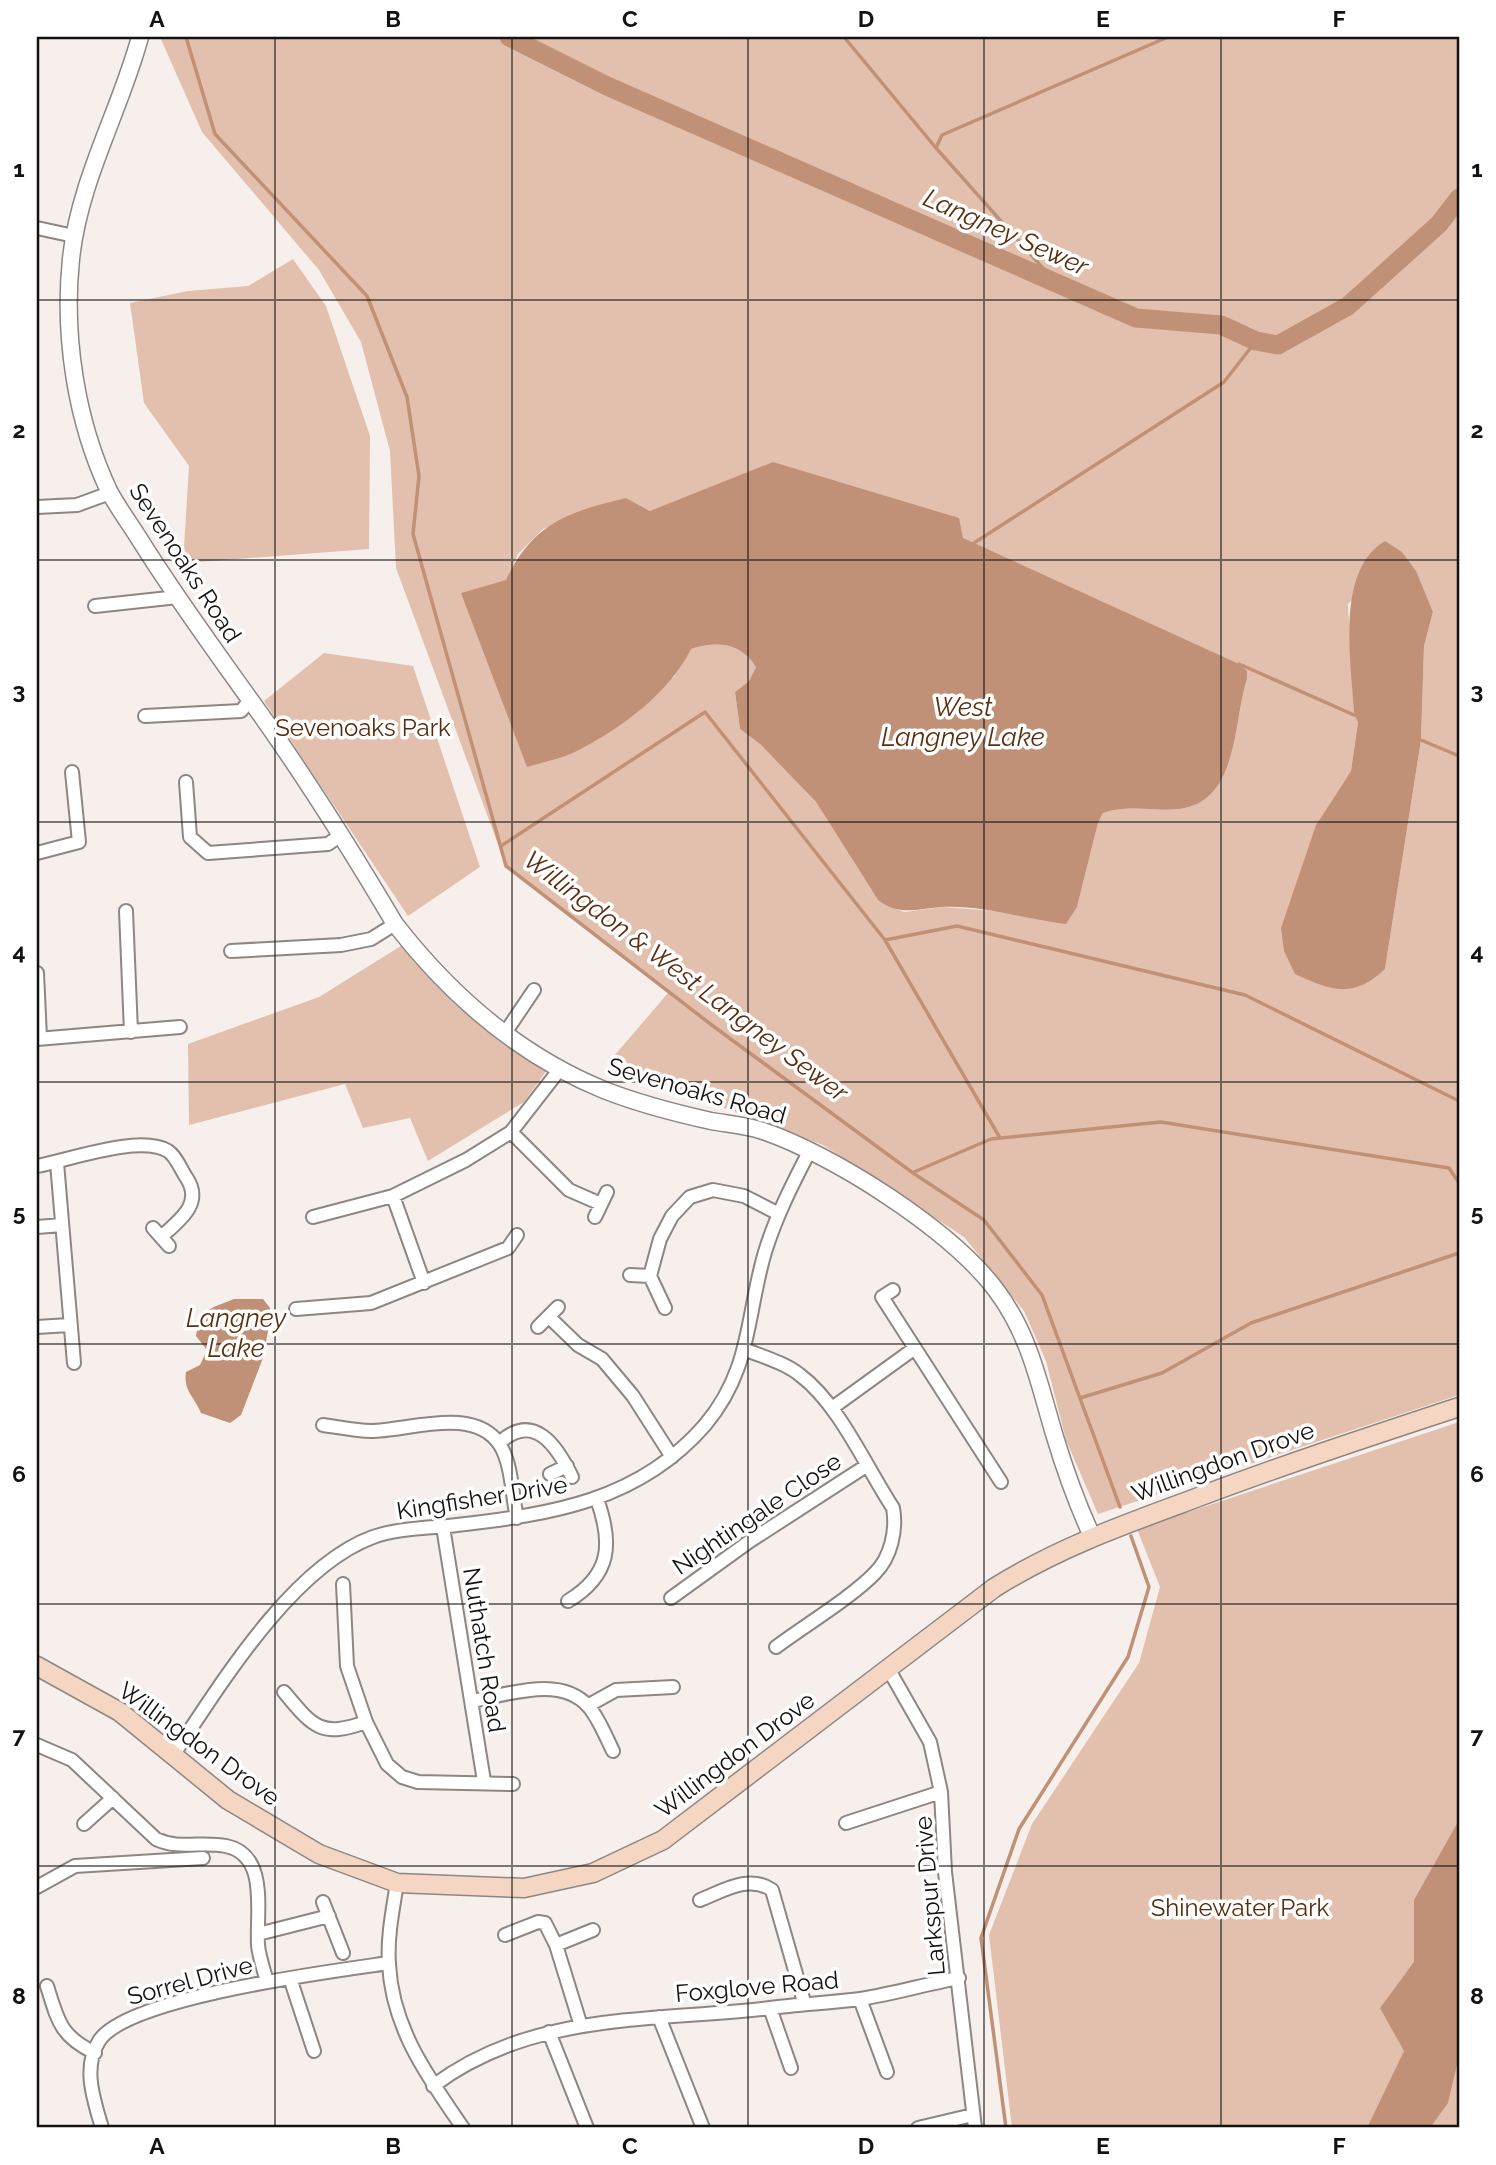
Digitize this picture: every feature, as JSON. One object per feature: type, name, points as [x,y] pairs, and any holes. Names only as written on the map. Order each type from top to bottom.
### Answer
[{"type":"main road","name":"Willingdon Drove","points":[[37,1667],[120,1712],[228,1800],[284,1835],[351,1868],[397,1883],[524,1888],[593,1873],[663,1840],[994,1588],[1036,1562],[1092,1536],[1281,1464],[1459,1407]]},
{"type":"street","name":"Sevenoaks Road","points":[[140,37],[131,72],[93,169],[74,236],[71,273],[73,370],[87,435],[110,493],[341,835],[396,923],[418,953],[472,1010],[560,1069],[604,1090],[638,1101],[761,1130],[810,1150],[924,1221],[965,1254],[996,1290],[1024,1333],[1071,1486],[1092,1536]]},
{"type":"street","points":[[37,228],[74,236]]},
{"type":"street","points":[[37,508],[76,505],[110,493]]},
{"type":"street","points":[[95,606],[178,597]]},
{"type":"street","points":[[145,716],[227,714],[241,711],[250,700]]},
{"type":"street","points":[[37,853],[79,842],[72,772]]},
{"type":"street","points":[[186,782],[190,837],[208,853],[328,844],[341,835]]},
{"type":"street","points":[[126,911],[131,1032]]},
{"type":"street","points":[[231,951],[341,945],[371,939],[396,923]]},
{"type":"street","points":[[37,973],[38,1039],[180,1027]]},
{"type":"street","points":[[505,1033],[534,990]]},
{"type":"street","points":[[313,1217],[393,1196],[466,1160],[511,1132],[560,1069]]},
{"type":"street","points":[[511,1132],[569,1190],[604,1198],[595,1217]]},
{"type":"street","points":[[37,1166],[144,1144],[169,1151],[192,1186],[194,1200],[186,1215],[161,1237]]},
{"type":"street","name":"Kingfisher Drive","points":[[172,1757],[282,1605],[319,1570],[374,1536],[517,1518],[597,1499],[640,1480],[672,1457],[705,1424],[723,1399],[746,1350],[764,1253],[779,1214],[810,1150]]},
{"type":"street","points":[[57,1163],[74,1363]]},
{"type":"street","points":[[665,1308],[650,1276],[660,1239],[672,1216],[690,1197],[713,1190],[744,1196],[779,1214]]},
{"type":"street","points":[[393,1196],[424,1283]]},
{"type":"street","points":[[37,1227],[62,1226]]},
{"type":"street","points":[[296,1310],[371,1303],[508,1248],[517,1236]]},
{"type":"street","points":[[508,1248],[517,1261]]},
{"type":"street","points":[[630,1275],[650,1276]]},
{"type":"street","points":[[893,1290],[882,1297],[1001,1482]]},
{"type":"street","points":[[538,1327],[558,1307]]},
{"type":"street","points":[[549,1317],[578,1345],[602,1359],[633,1396],[672,1457]]},
{"type":"street","points":[[37,1327],[69,1325]]},
{"type":"street","points":[[832,1408],[915,1348]]},
{"type":"street","points":[[746,1350],[799,1374],[832,1408],[893,1508],[894,1527],[887,1557],[875,1574],[776,1647]]},
{"type":"street","points":[[323,1425],[369,1431],[466,1423],[486,1432],[499,1443],[506,1460],[517,1518]]},
{"type":"street","points":[[499,1443],[509,1434],[521,1429],[535,1431],[549,1441],[569,1472],[550,1474]]},
{"type":"street","name":"Nightingale Close","points":[[671,1598],[750,1541],[866,1466]]},
{"type":"street","points":[[568,1601],[597,1578],[604,1563],[607,1540],[597,1499]]},
{"type":"street","name":"Nuthatch Road","points":[[443,1527],[484,1781]]},
{"type":"street","points":[[344,1584],[347,1666],[366,1722],[387,1764],[402,1777],[418,1782],[484,1781],[513,1784]]},
{"type":"street","name":"Larkspur Drive","points":[[889,1670],[930,1742],[941,1792],[945,1872],[974,2122]]},
{"type":"street","points":[[472,1701],[541,1688],[562,1690],[589,1705],[613,1751]]},
{"type":"street","points":[[589,1705],[616,1690],[673,1688]]},
{"type":"street","points":[[284,1692],[317,1727],[332,1732],[366,1722]]},
{"type":"street","points":[[37,1745],[72,1760],[156,1839],[170,1846],[225,1846],[242,1853],[252,1864],[257,1881],[258,1934],[267,1982]]},
{"type":"street","points":[[846,1823],[941,1792]]},
{"type":"street","points":[[76,1808],[86,1820],[113,1798]]},
{"type":"street","points":[[37,1887],[75,1866],[204,1858]]},
{"type":"street","points":[[700,1900],[748,1882],[761,1883],[772,1890],[804,2002]]},
{"type":"street","points":[[397,1883],[389,1963],[397,2013],[411,2050],[463,2128]]},
{"type":"street","points":[[323,1902],[343,1953]]},
{"type":"street","points":[[258,1934],[329,1916]]},
{"type":"street","points":[[505,1935],[538,1922],[545,1923],[556,1945],[581,2026]]},
{"type":"street","points":[[556,1945],[593,1930]]},
{"type":"street","name":"Sorrel Drive","points":[[94,2053],[100,2040],[122,2021],[151,2010],[267,1982],[389,1963]]},
{"type":"street","points":[[290,1978],[314,2051]]},
{"type":"street","name":"Foxglove Road","points":[[433,2086],[463,2063],[497,2048],[549,2032],[659,2017],[859,1999],[958,1978]]},
{"type":"street","points":[[47,1986],[59,2025],[75,2043],[94,2053],[90,2085],[102,2128]]},
{"type":"street","name":"Foxglove Road","points":[[859,1999],[887,2072]]},
{"type":"street","points":[[770,2008],[791,2068]]},
{"type":"street","name":"Foxglove Road","points":[[659,2017],[703,2128]]},
{"type":"street","points":[[549,2032],[587,2128]]},
{"type":"street","points":[[918,2128],[974,2122]]},
{"type":"green space","points":[[160,37],[1459,37],[1459,1395],[1098,1514],[1066,1440],[1046,1361],[1024,1311],[964,1237],[823,1145],[607,1064],[669,992],[506,866],[396,568],[390,451],[361,342],[319,270],[202,132]],"holes":[[[626,498],[650,511],[1247,679],[1230,758],[1223,776],[1213,792],[1199,803],[1179,809],[1122,809],[1103,813],[1098,823],[1077,907],[996,911],[943,907],[904,912],[878,900],[816,802],[760,744],[740,729],[735,692],[749,681],[756,667],[743,653],[736,648],[719,645],[691,649],[673,678],[462,593],[507,580],[518,554],[543,529]],[[1402,552],[1415,571],[1433,612],[1424,646],[1421,740],[1385,969],[1316,825],[1351,771],[1358,722],[1354,715],[1348,604]]]},
{"type":"green space","points":[[293,259],[326,306],[370,436],[369,549],[183,563],[189,466],[144,403],[130,303],[188,291],[248,286]]},
{"type":"green space","name":"Sevenoaks Park","points":[[324,653],[413,666],[480,867],[408,916],[264,701]]},
{"type":"green space","points":[[404,944],[547,1070],[524,1102],[428,1161],[410,1118],[363,1128],[345,1084],[189,1125],[188,1044],[319,997]]},
{"type":"green space","name":"Shinewater Park","points":[[1459,1422],[1459,2128],[1012,2128],[989,1935],[1032,1824],[1139,1663],[1160,1587],[1137,1529]]},
{"type":"water","name":"West Langney Lake","points":[[773,462],[959,518],[963,538],[1239,664],[1247,671],[1247,679],[1230,758],[1213,792],[1199,803],[1179,809],[1122,809],[1103,813],[1098,823],[1077,907],[1066,924],[972,908],[901,910],[878,900],[816,802],[760,744],[740,729],[735,692],[749,681],[756,667],[735,648],[710,645],[691,649],[670,680],[628,720],[573,753],[527,767],[461,593],[506,580],[528,545],[554,523],[570,515],[626,498],[650,511]]},
{"type":"water","points":[[1385,541],[1402,552],[1416,571],[1433,612],[1424,646],[1421,740],[1385,969],[1363,985],[1331,988],[1295,974],[1284,951],[1281,928],[1316,825],[1351,771],[1358,722],[1354,715],[1349,646],[1352,596],[1358,574],[1369,555]]},
{"type":"water","name":"Langney Lake","points":[[234,1299],[263,1299],[270,1308],[270,1320],[263,1358],[241,1415],[230,1423],[201,1413],[185,1379],[186,1372],[200,1365],[207,1350],[196,1336],[204,1315]]},
{"type":"water","points":[[1459,1820],[1459,2056],[1448,2103],[1430,2128],[1367,2128],[1404,2051],[1380,2008],[1414,1962],[1414,1900]]},
{"type":"waterway","name":"Willingdon & West Langney Sewer","points":[[186,37],[215,134],[367,296],[407,397],[419,476],[413,534],[506,866],[713,1026],[913,1173],[984,1220],[1042,1295],[1120,1507]]},
{"type":"waterway","name":"Langney Sewer","points":[[509,37],[607,86],[1136,318],[1221,325],[1256,341],[1278,345],[1348,306],[1439,224],[1459,198]]},
{"type":"waterway","points":[[844,37],[936,148],[1057,284]]},
{"type":"waterway","points":[[936,148],[942,135],[1168,37]]},
{"type":"waterway","points":[[974,543],[1224,382],[1256,341]]},
{"type":"waterway","points":[[1239,664],[1354,715]]},
{"type":"waterway","points":[[501,846],[705,712],[885,940],[1000,1138]]},
{"type":"waterway","points":[[1421,740],[1459,756]]},
{"type":"waterway","points":[[885,940],[957,926],[1245,995],[1459,1101]]},
{"type":"waterway","points":[[914,1172],[991,1139],[1161,1122],[1449,1168],[1459,1183]]},
{"type":"waterway","points":[[1080,1398],[1162,1373],[1251,1323],[1459,1253]]},
{"type":"waterway","name":"Willingdon & West Langney Sewer","points":[[1006,2128],[981,1938],[1019,1829],[1128,1657],[1149,1587],[1131,1536]]}]
